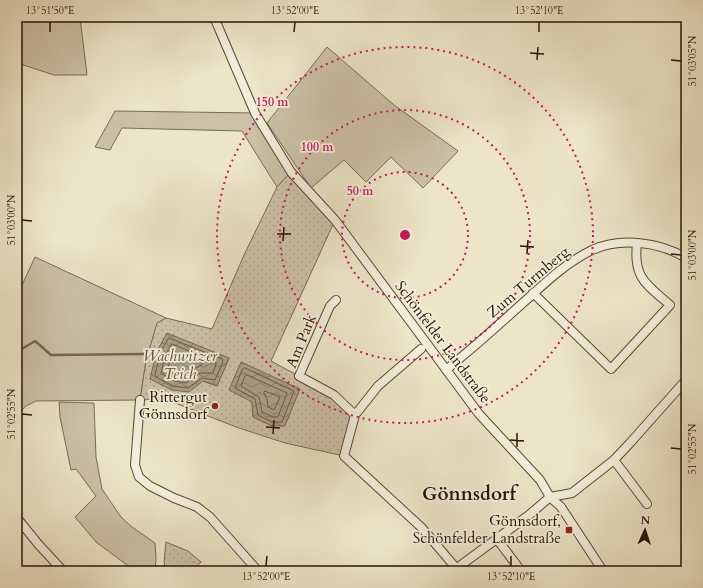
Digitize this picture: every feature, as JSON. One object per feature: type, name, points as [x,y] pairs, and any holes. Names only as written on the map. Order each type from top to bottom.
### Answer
[{"type":"street","name":"Schönfelder Landstraße","points":[[214,17],[256,113],[292,172],[335,220],[479,414],[540,480],[550,497],[562,507],[603,571]]},
{"type":"street","name":"Zum Turmberg","points":[[446,370],[477,345],[533,293],[572,261],[593,249],[615,243],[654,244],[674,251],[686,258]]},
{"type":"street","points":[[533,293],[611,369],[670,305],[646,284],[637,269],[636,257],[638,243]]},
{"type":"street","name":"Am Park","points":[[336,300],[330,306],[299,376],[334,395],[355,415]]},
{"type":"street","points":[[422,349],[378,386],[355,415],[344,456],[422,528],[454,570],[529,515],[550,497],[572,494],[614,460],[686,380]]},
{"type":"street","points":[[140,400],[135,464],[139,477],[150,486],[197,507],[210,517],[258,571]]},
{"type":"street","points":[[614,460],[646,504]]},
{"type":"street","points":[[17,518],[63,571]]},
{"type":"street","points":[[497,539],[521,571]]},
{"type":"shaded area","points":[[17,17],[80,17],[87,75],[54,75],[17,63]]},
{"type":"shaded area","points":[[327,47],[394,105],[458,151],[423,188],[391,157],[366,182],[344,160],[311,188],[267,123]]},
{"type":"shaded area","points":[[115,111],[255,113],[291,172],[277,187],[242,131],[122,128],[110,150],[95,147]]},
{"type":"shaded area","points":[[291,172],[335,220],[271,361],[334,395],[355,415],[344,456],[285,443],[236,427],[165,399],[140,400],[146,361],[157,323],[166,318],[212,329],[244,255],[277,187]],"holes":[[[229,358],[217,386],[203,381]],[[252,402],[272,426],[253,417]]]},
{"type":"shaded area","points":[[35,257],[166,318],[157,324],[146,361],[140,400],[36,401],[26,406],[17,415],[17,296]]},
{"type":"shaded area","points":[[59,402],[94,403],[96,457],[102,489],[121,517],[132,527],[155,543],[155,571],[135,571],[96,542],[75,517],[96,496],[76,469],[71,470],[60,417]]},
{"type":"shaded area","points":[[166,542],[188,551],[201,562],[191,571],[166,571],[164,562]]},
{"type":"water","name":"Wachwitzer Teich","points":[[167,333],[229,358],[217,386],[203,381],[189,392],[172,390],[150,379],[156,353]]},
{"type":"water","points":[[241,362],[300,389],[285,426],[272,426],[253,417],[252,402],[229,390]]},
{"type":"waterway","points":[[17,350],[20,350],[35,341],[51,355],[145,354]]},
{"type":"place","name":"Rittergut Gönnsdorf","points":[[215,406]]},
{"type":"place","name":"Gönnsdorf, Schönfelder Landstraße","points":[[569,530]]},
{"type":"district","name":"Gönnsdorf","points":[[469,494]]}]
